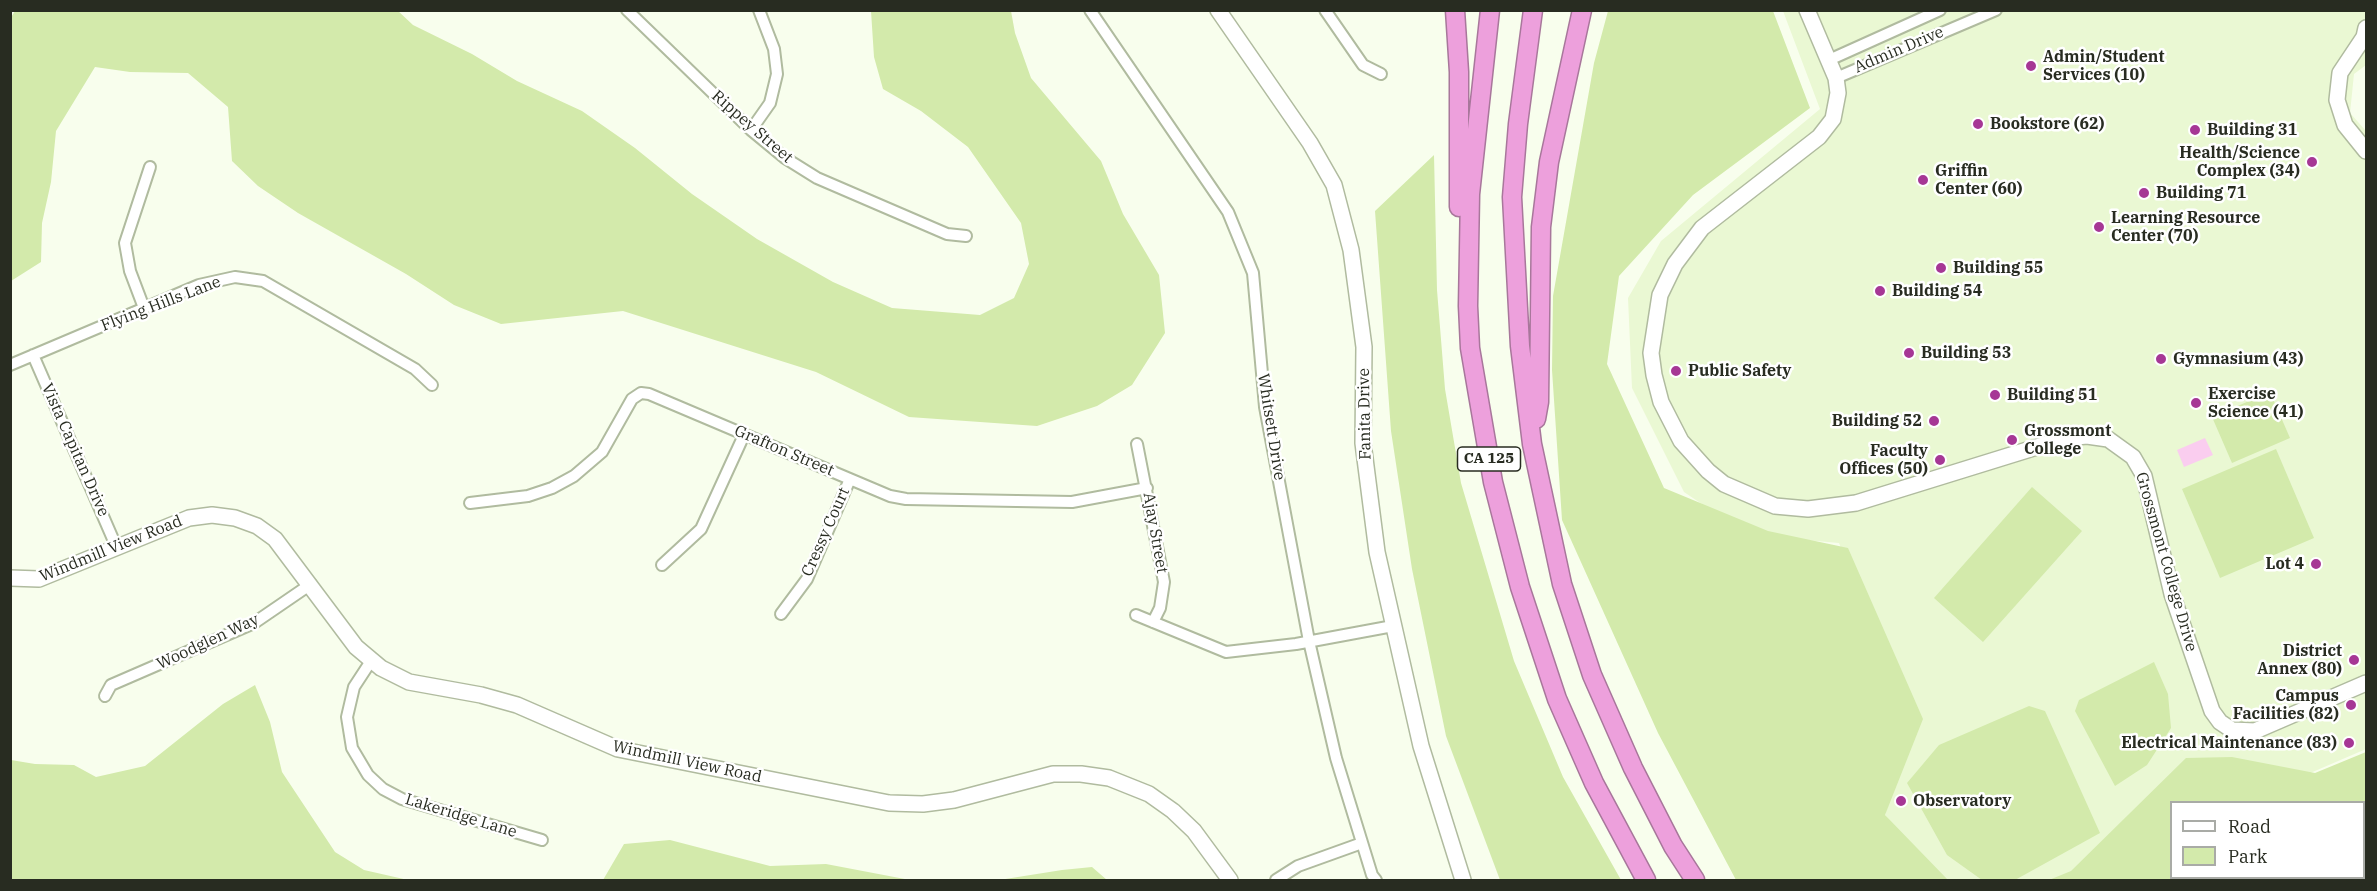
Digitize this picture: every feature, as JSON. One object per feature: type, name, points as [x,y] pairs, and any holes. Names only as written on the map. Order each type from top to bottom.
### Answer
[{"type":"highway","points":[[1455,10],[1459,72],[1459,210],[1468,306]]},
{"type":"highway","name":"CA 125","points":[[1490,10],[1470,194],[1468,306],[1470,348],[1493,482],[1520,587],[1557,699],[1594,783],[1646,880]]},
{"type":"highway","name":"CA 125","points":[[1533,10],[1518,124],[1512,197],[1520,346],[1532,444],[1562,584],[1592,675],[1633,768],[1673,846],[1695,880]]},
{"type":"highway","points":[[1532,444],[1539,402],[1541,227],[1549,162],[1582,10]]},
{"type":"street","name":"Rippey Street","points":[[627,10],[751,130],[784,158],[817,178],[947,234],[966,236]]},
{"type":"street","points":[[751,130],[770,103],[777,74],[774,49],[759,10]]},
{"type":"street","name":"Whitsett Drive","points":[[1090,10],[1228,212],[1253,273],[1265,406],[1309,641],[1336,758],[1376,880]]},
{"type":"street","name":"Fanita Drive","points":[[1218,10],[1310,143],[1334,185],[1351,250],[1364,347],[1363,443],[1377,552],[1421,746],[1463,880]]},
{"type":"street","points":[[1325,10],[1363,65],[1381,74]]},
{"type":"street","name":"Grossmont College Drive","points":[[1807,10],[1836,78],[1838,93],[1833,119],[1819,137],[1702,228],[1675,264],[1660,296],[1651,353],[1654,375],[1661,402],[1681,441],[1708,471],[1724,484],[1775,506],[1808,509],[1856,503],[2066,438],[2087,436],[2108,438],[2133,457],[2144,477],[2172,594],[2212,711],[2220,722],[2232,730],[2255,731],[2367,682]]},
{"type":"street","name":"Admin Drive","points":[[1829,60],[1940,10]]},
{"type":"street","name":"Admin Drive","points":[[1836,78],[1996,10]]},
{"type":"street","points":[[2367,28],[2364,37],[2340,73],[2337,99],[2345,125],[2367,151]]},
{"type":"street","points":[[144,308],[130,271],[125,243],[150,167]]},
{"type":"street","name":"Flying Hills Lane","points":[[10,365],[144,308],[220,279],[235,277],[262,281],[415,369],[432,385]]},
{"type":"street","name":"Vista Capitan Drive","points":[[33,355],[116,546]]},
{"type":"street","name":"Grafton Street","points":[[470,503],[528,496],[552,488],[574,476],[606,447],[632,399],[641,393],[649,394],[890,496],[906,499],[1072,502],[1147,488]]},
{"type":"street","points":[[662,566],[701,529],[744,435]]},
{"type":"street","name":"Ajay Street","points":[[1137,444],[1164,582],[1160,608],[1153,622]]},
{"type":"street","name":"Cressy Court","points":[[781,614],[807,579],[850,479]]},
{"type":"street","name":"Windmill View Road","points":[[10,578],[39,579],[189,518],[212,515],[235,518],[257,526],[275,539],[357,647],[371,661],[391,674],[418,685],[481,695],[517,705],[618,749],[889,803],[923,804],[954,800],[1053,774],[1081,774],[1109,778],[1149,794],[1173,811],[1194,831],[1230,880]]},
{"type":"street","name":"Woodglen Way","points":[[105,696],[111,685],[255,623],[311,584]]},
{"type":"street","points":[[1136,615],[1226,652],[1241,652],[1393,626]]},
{"type":"street","name":"Lakeridge Lane","points":[[371,661],[354,687],[347,717],[352,748],[368,775],[383,789],[402,799],[542,840]]},
{"type":"street","points":[[1276,880],[1298,866],[1362,843]]},
{"type":"shaded area","name":"Grossmont College","points":[[1783,11],[2366,11],[2366,65],[2354,74],[2350,113],[2366,131],[2366,749],[2245,801],[2170,801],[2170,803],[2061,880],[1938,880],[1885,815],[1913,717],[1839,543],[1748,535],[1684,492],[1632,388],[1628,298],[1661,241],[1820,109]]},
{"type":"shaded area","points":[[2205,438],[2213,455],[2184,467],[2177,450]]},
{"type":"green space","points":[[397,10],[413,25],[472,54],[517,81],[582,111],[635,148],[692,194],[757,239],[833,282],[892,308],[980,315],[1014,298],[1029,264],[1021,223],[968,147],[921,111],[883,89],[874,57],[871,11],[1011,11],[1015,33],[1031,78],[1101,161],[1123,214],[1159,275],[1165,333],[1132,385],[1097,406],[1037,426],[909,417],[816,372],[623,311],[501,324],[454,305],[406,274],[298,213],[258,186],[232,161],[228,107],[188,73],[130,72],[95,67],[56,131],[51,182],[42,223],[41,262],[11,281],[10,19],[15,11]]},
{"type":"green space","points":[[1608,11],[1773,11],[1810,108],[1693,195],[1619,276],[1607,364],[1664,488],[1768,531],[1848,548],[1923,719],[1885,815],[1948,880],[1736,880],[1658,733],[1562,520],[1552,370],[1553,296],[1594,63]]},
{"type":"green space","points":[[1434,155],[1437,290],[1445,389],[1461,483],[1514,661],[1563,777],[1621,880],[1500,880],[1446,736],[1412,569],[1391,431],[1375,211]]},
{"type":"green space","points":[[2270,392],[2290,438],[2232,463],[2212,417]]},
{"type":"green space","points":[[2276,449],[2314,538],[2220,578],[2182,489]]},
{"type":"green space","points":[[2032,487],[2082,531],[1983,642],[1934,598]]},
{"type":"green space","points":[[2154,662],[2168,694],[2171,728],[2147,765],[2115,786],[2075,711],[2079,700]]},
{"type":"green space","points":[[255,685],[270,722],[282,772],[335,852],[364,870],[408,880],[11,880],[11,760],[35,764],[74,765],[96,777],[145,766],[223,704]]},
{"type":"green space","points":[[2029,706],[2045,711],[2100,833],[2015,880],[1982,880],[1947,855],[1907,783],[1939,745]]},
{"type":"green space","points":[[2366,752],[2366,880],[2049,880],[2071,871],[2186,758],[2232,757],[2315,773]]},
{"type":"green space","points":[[670,840],[770,866],[826,864],[910,880],[603,880],[624,844]]},
{"type":"green space","points":[[1092,867],[1107,880],[999,880],[1062,870]]},
{"type":"place","name":"Admin/Student Services (10)","points":[[2031,66]]},
{"type":"place","name":"Bookstore (62)","points":[[1978,124]]},
{"type":"place","name":"Building 31","points":[[2195,130]]},
{"type":"place","name":"Health/Science Complex (34)","points":[[2312,162]]},
{"type":"place","name":"Griffin Center (60)","points":[[1923,180]]},
{"type":"place","name":"Building 71","points":[[2144,193]]},
{"type":"place","name":"Learning Resource Center (70)","points":[[2099,227]]},
{"type":"place","name":"Building 55","points":[[1941,268]]},
{"type":"place","name":"Building 54","points":[[1880,291]]},
{"type":"place","name":"Building 53","points":[[1909,353]]},
{"type":"place","name":"Gymnasium (43)","points":[[2161,359]]},
{"type":"place","name":"Public Safety","points":[[1676,371]]},
{"type":"place","name":"Building 51","points":[[1995,395]]},
{"type":"place","name":"Exercise Science (41)","points":[[2196,403]]},
{"type":"place","name":"Building 52","points":[[1934,421]]},
{"type":"place","name":"Grossmont College","points":[[2012,440]]},
{"type":"place","name":"Faculty Offices (50)","points":[[1940,460]]},
{"type":"place","name":"Lot 4","points":[[2316,564]]},
{"type":"place","name":"District Annex (80)","points":[[2354,660]]},
{"type":"place","name":"Campus Facilities (82)","points":[[2351,705]]},
{"type":"place","name":"Electrical Maintenance (83)","points":[[2349,743]]},
{"type":"place","name":"Observatory","points":[[1901,801]]}]
